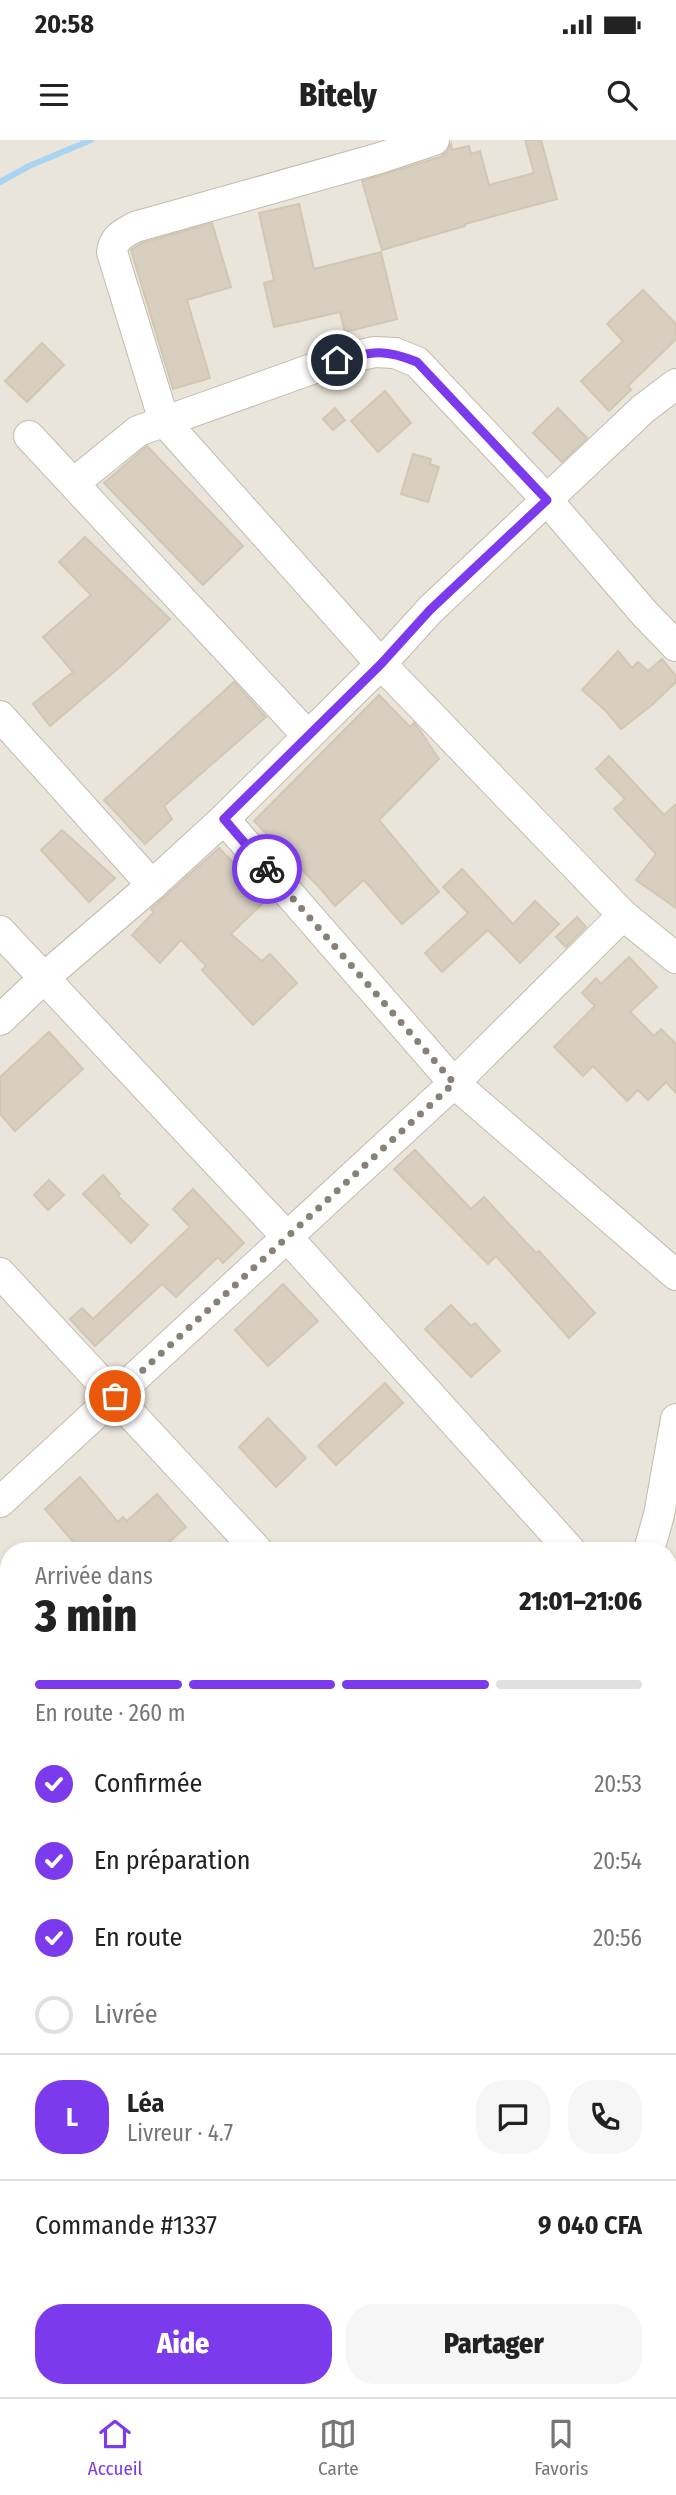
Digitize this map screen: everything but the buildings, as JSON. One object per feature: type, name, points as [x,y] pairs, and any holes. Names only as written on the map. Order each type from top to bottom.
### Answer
[{"type":"street","points":[[434,140],[380,158],[135,227],[117,237],[112,252],[164,421],[381,664],[623,915],[676,958]]},
{"type":"street","points":[[74,483],[138,431],[337,360],[375,352],[395,353],[417,362],[547,500],[676,646]]},
{"type":"street","points":[[0,1020],[224,819],[381,664],[430,610],[643,409],[676,384]]},
{"type":"street","points":[[29,436],[308,736]]},
{"type":"street","points":[[0,716],[152,885]]},
{"type":"street","points":[[224,819],[454,1083],[676,1275]]},
{"type":"street","points":[[0,1502],[454,1083],[623,915]]},
{"type":"street","points":[[0,931],[287,1237],[563,1542]]},
{"type":"street","points":[[0,1273],[250,1542]]},
{"type":"street","points":[[651,1542],[659,1515],[676,1419]]},
{"type":"shaded area","points":[[0,140],[676,140],[676,1542],[0,1542]]},
{"type":"waterway","points":[[0,182],[29,166],[91,140]]},
{"type":"way so far","points":[[115,1396],[454,1083],[267,869]]},
{"type":"route","points":[[267,869],[224,819],[381,664],[430,610],[547,500],[417,362],[395,353],[375,352],[337,360]]}]
